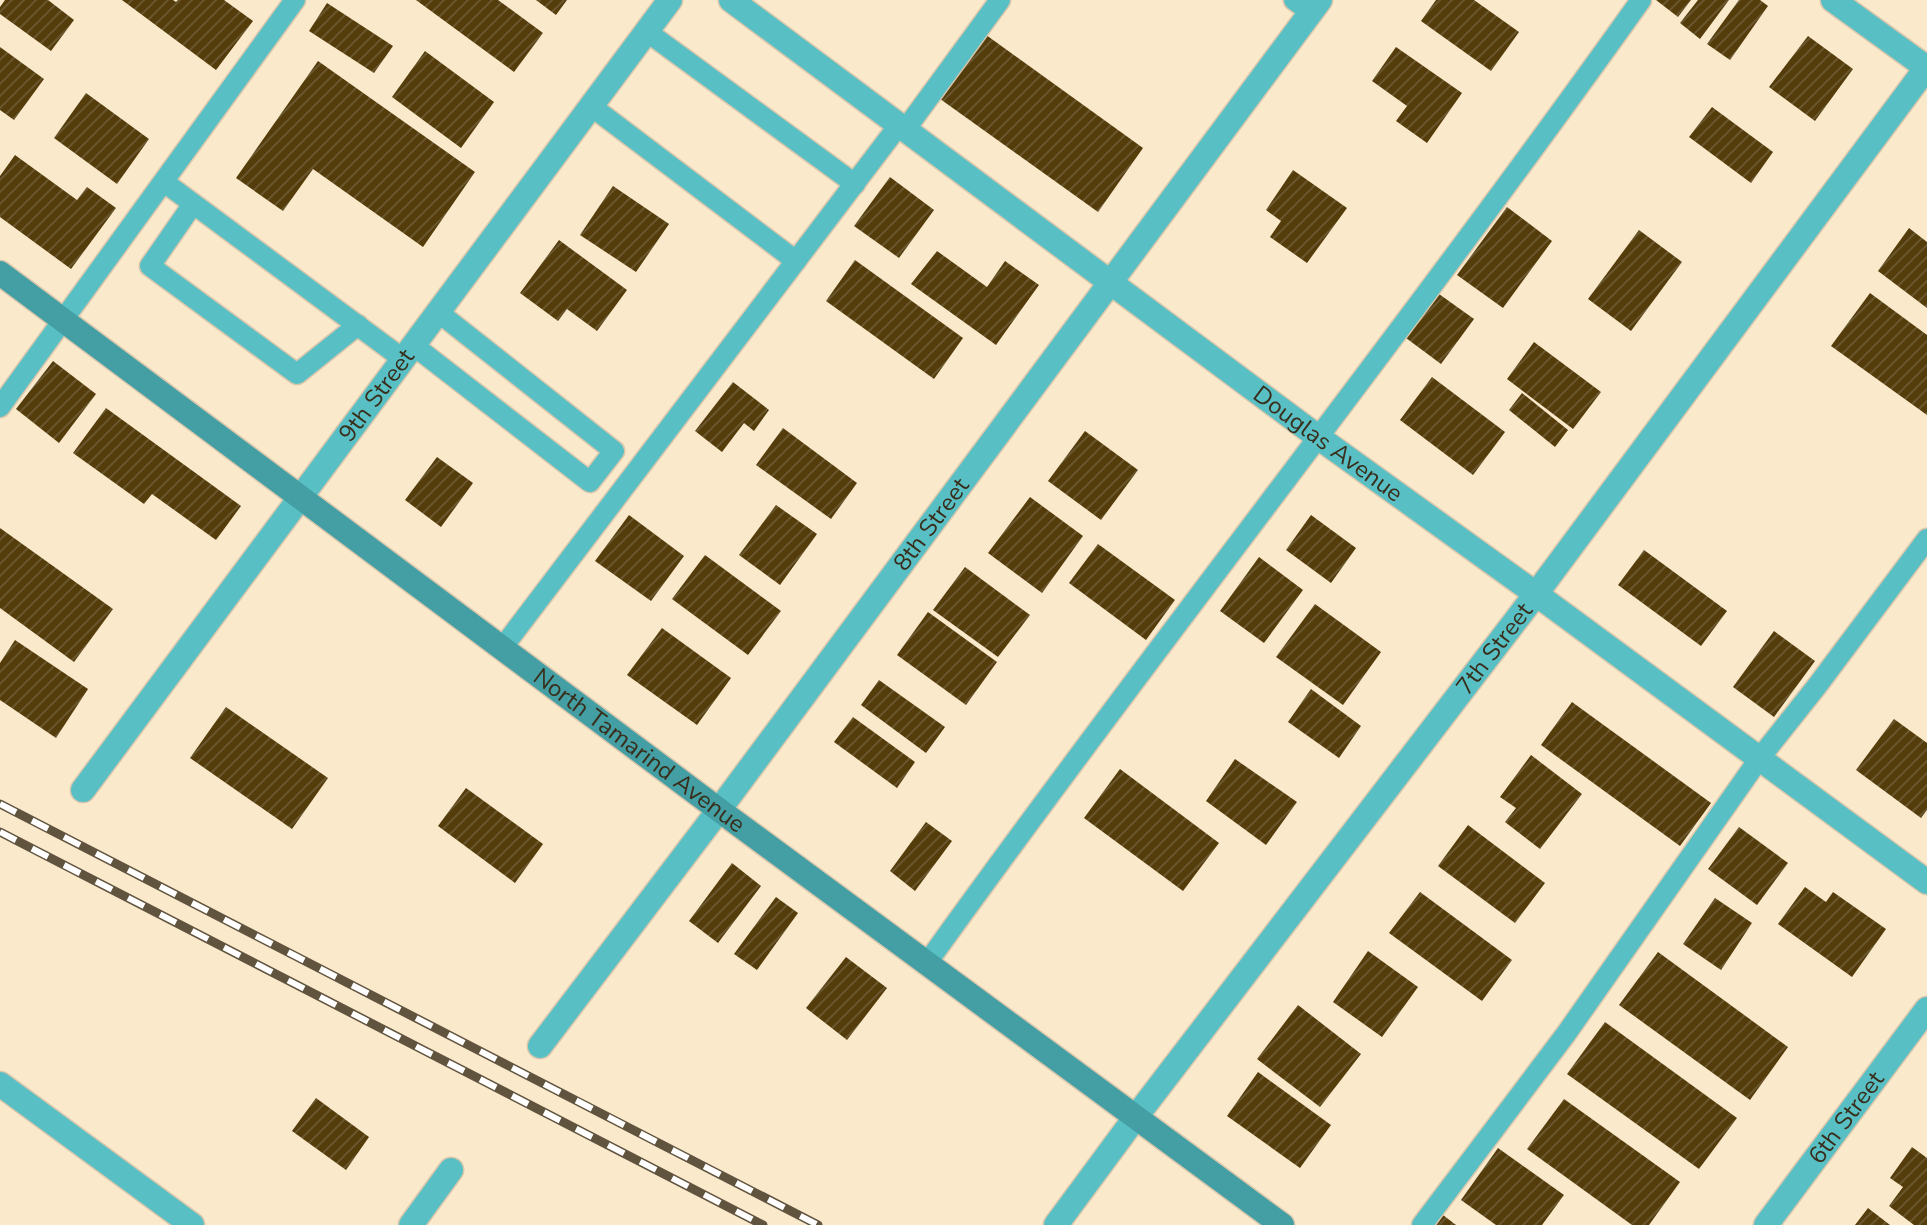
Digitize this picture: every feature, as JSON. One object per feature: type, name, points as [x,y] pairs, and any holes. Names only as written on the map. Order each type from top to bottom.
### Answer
[{"type":"street","name":"9th Street","points":[[83,790],[670,0]]},
{"type":"street","name":"Douglas Avenue","points":[[731,0],[1318,437],[1927,882]]},
{"type":"street","points":[[1833,0],[1927,67]]},
{"type":"street","name":"8th Street","points":[[540,1046],[1110,283],[1308,4]]},
{"type":"street","name":"7th Street","points":[[1056,1225],[1536,594],[1927,67]]},
{"type":"street","name":"North Tamarind Avenue","points":[[0,273],[719,810],[1282,1225]]},
{"type":"street","name":"6th Street","points":[[1766,1225],[1927,1009]]},
{"type":"street","points":[[0,1084],[192,1225]]},
{"type":"street","points":[[411,1225],[451,1170]]},
{"type":"lane","points":[[0,407],[295,0]]},
{"type":"lane","points":[[503,647],[855,184],[1000,0]]},
{"type":"lane","points":[[927,963],[1641,0]]},
{"type":"lane","points":[[646,31],[855,184]]},
{"type":"lane","points":[[591,106],[796,261]]},
{"type":"lane","points":[[164,182],[358,325],[408,352],[590,482],[614,451],[438,312]]},
{"type":"lane","points":[[193,204],[150,266],[297,374],[358,325]]},
{"type":"lane","points":[[1422,1225],[1566,1034],[1759,759],[1927,539]]},
{"type":"building","points":[[5,0],[48,0],[74,20],[51,51],[0,14]]},
{"type":"building","points":[[122,0],[224,0],[253,21],[216,70]]},
{"type":"building","points":[[416,0],[498,0],[543,33],[514,72]]},
{"type":"building","points":[[536,0],[567,0],[556,15]]},
{"type":"building","points":[[1436,0],[1474,0],[1519,32],[1491,71],[1421,21]]},
{"type":"building","points":[[1656,0],[1691,0],[1678,17]]},
{"type":"building","points":[[1698,0],[1729,0],[1700,39],[1680,23]]},
{"type":"building","points":[[1739,0],[1760,0],[1768,6],[1730,60],[1707,44]]},
{"type":"building","points":[[327,3],[393,46],[374,73],[309,31]]},
{"type":"building","points":[[982,32],[1143,148],[1098,212],[936,96]]},
{"type":"building","points":[[1808,36],[1853,69],[1815,121],[1769,87]]},
{"type":"building","points":[[0,47],[44,79],[14,120],[0,110]]},
{"type":"building","points":[[1396,47],[1462,93],[1427,143],[1396,121],[1407,106],[1372,81]]},
{"type":"building","points":[[425,51],[494,102],[461,148],[392,97]]},
{"type":"building","points":[[318,61],[475,172],[423,247],[313,169],[283,211],[236,178]]},
{"type":"building","points":[[86,93],[149,139],[117,184],[54,138]]},
{"type":"building","points":[[1712,107],[1773,152],[1751,183],[1689,137]]},
{"type":"building","points":[[15,155],[77,200],[87,187],[116,208],[71,269],[0,217],[0,176]]},
{"type":"building","points":[[1293,170],[1347,208],[1307,263],[1270,237],[1281,221],[1266,210]]},
{"type":"building","points":[[890,177],[934,210],[899,258],[854,226]]},
{"type":"building","points":[[613,186],[669,224],[636,272],[580,235]]},
{"type":"building","points":[[1507,207],[1552,241],[1503,308],[1457,275]]},
{"type":"building","points":[[1909,228],[1927,242],[1927,308],[1878,271]]},
{"type":"building","points":[[1639,230],[1682,262],[1631,331],[1588,299]]},
{"type":"building","points":[[559,240],[627,290],[597,331],[567,309],[558,321],[520,293]]},
{"type":"building","points":[[937,251],[987,287],[1005,261],[1039,285],[996,345],[911,284]]},
{"type":"building","points":[[855,260],[963,338],[934,379],[826,301]]},
{"type":"building","points":[[1870,293],[1927,335],[1927,415],[1831,346]]},
{"type":"building","points":[[1439,294],[1474,319],[1441,364],[1406,338]]},
{"type":"building","points":[[1534,342],[1601,392],[1573,429],[1507,379]]},
{"type":"building","points":[[53,361],[96,394],[59,443],[16,409]]},
{"type":"building","points":[[1432,377],[1505,432],[1473,475],[1400,420]]},
{"type":"building","points":[[733,382],[769,410],[754,431],[744,423],[722,452],[695,431]]},
{"type":"building","points":[[1522,393],[1568,430],[1555,447],[1509,410]]},
{"type":"building","points":[[106,408],[241,506],[216,540],[152,494],[144,504],[73,453]]},
{"type":"building","points":[[783,428],[857,483],[831,519],[756,465]]},
{"type":"building","points":[[1085,431],[1138,470],[1101,520],[1048,481]]},
{"type":"building","points":[[437,457],[473,483],[441,527],[405,500]]},
{"type":"building","points":[[1030,497],[1083,536],[1042,593],[988,553]]},
{"type":"building","points":[[776,505],[817,534],[780,585],[739,555]]},
{"type":"building","points":[[629,515],[684,556],[651,601],[595,561]]},
{"type":"building","points":[[1311,515],[1356,548],[1331,583],[1286,550]]},
{"type":"building","points":[[0,528],[113,609],[74,662],[0,608]]},
{"type":"building","points":[[1098,544],[1175,600],[1146,640],[1069,583]]},
{"type":"building","points":[[1644,550],[1727,611],[1701,646],[1618,585]]},
{"type":"building","points":[[705,555],[781,611],[748,655],[672,599]]},
{"type":"building","points":[[1259,557],[1303,590],[1264,643],[1220,611]]},
{"type":"building","points":[[965,567],[1030,615],[998,657],[933,610]]},
{"type":"building","points":[[1315,604],[1381,652],[1343,705],[1276,657]]},
{"type":"building","points":[[928,612],[997,662],[966,705],[897,655]]},
{"type":"building","points":[[662,628],[731,678],[697,725],[627,675]]},
{"type":"building","points":[[1774,631],[1815,661],[1774,717],[1733,687]]},
{"type":"building","points":[[15,640],[88,689],[56,738],[0,700],[0,663]]},
{"type":"building","points":[[879,680],[945,727],[926,753],[861,705]]},
{"type":"building","points":[[1311,689],[1361,726],[1339,758],[1288,722]]},
{"type":"building","points":[[1572,702],[1711,803],[1680,846],[1541,745]]},
{"type":"building","points":[[226,707],[328,778],[292,829],[190,758]]},
{"type":"building","points":[[853,717],[915,762],[897,788],[834,742]]},
{"type":"building","points":[[1894,719],[1927,743],[1927,810],[1921,818],[1856,770]]},
{"type":"building","points":[[1531,755],[1582,794],[1540,849],[1505,822],[1516,808],[1500,797]]},
{"type":"building","points":[[1235,759],[1297,802],[1266,845],[1206,801]]},
{"type":"building","points":[[1120,769],[1219,843],[1183,891],[1084,818]]},
{"type":"building","points":[[466,788],[543,844],[515,883],[438,826]]},
{"type":"building","points":[[926,822],[952,841],[915,891],[890,871]]},
{"type":"building","points":[[1468,825],[1545,883],[1515,923],[1438,866]]},
{"type":"building","points":[[1739,827],[1788,863],[1757,905],[1708,869]]},
{"type":"building","points":[[732,863],[761,886],[718,943],[689,921]]},
{"type":"building","points":[[1805,887],[1826,902],[1833,892],[1886,929],[1852,977],[1778,924]]},
{"type":"building","points":[[1420,892],[1512,960],[1482,1001],[1389,933]]},
{"type":"building","points":[[776,897],[798,913],[757,970],[734,954]]},
{"type":"building","points":[[1715,898],[1752,923],[1721,970],[1683,944]]},
{"type":"building","points":[[1368,951],[1418,987],[1382,1037],[1333,1002]]},
{"type":"building","points":[[1658,952],[1788,1047],[1750,1100],[1619,1005]]},
{"type":"building","points":[[846,957],[887,988],[847,1040],[806,1008]]},
{"type":"building","points":[[1298,1005],[1361,1054],[1320,1107],[1257,1059]]},
{"type":"building","points":[[1605,1022],[1737,1118],[1699,1169],[1567,1074]]},
{"type":"building","points":[[1258,1072],[1331,1125],[1300,1168],[1227,1116]]},
{"type":"building","points":[[316,1098],[369,1137],[346,1170],[292,1131]]},
{"type":"building","points":[[1564,1099],[1680,1182],[1649,1225],[1632,1225],[1527,1149]]},
{"type":"building","points":[[1912,1147],[1927,1158],[1927,1225],[1914,1225],[1889,1206],[1903,1187],[1890,1178]]},
{"type":"building","points":[[1498,1148],[1564,1195],[1542,1225],[1496,1225],[1461,1200]]},
{"type":"building","points":[[1868,1208],[1890,1225],[1855,1225]]},
{"type":"building","points":[[1443,1215],[1456,1225],[1436,1225]]},
{"type":"railway","points":[[0,804],[818,1225]]},
{"type":"railway","points":[[0,832],[763,1225]]}]
